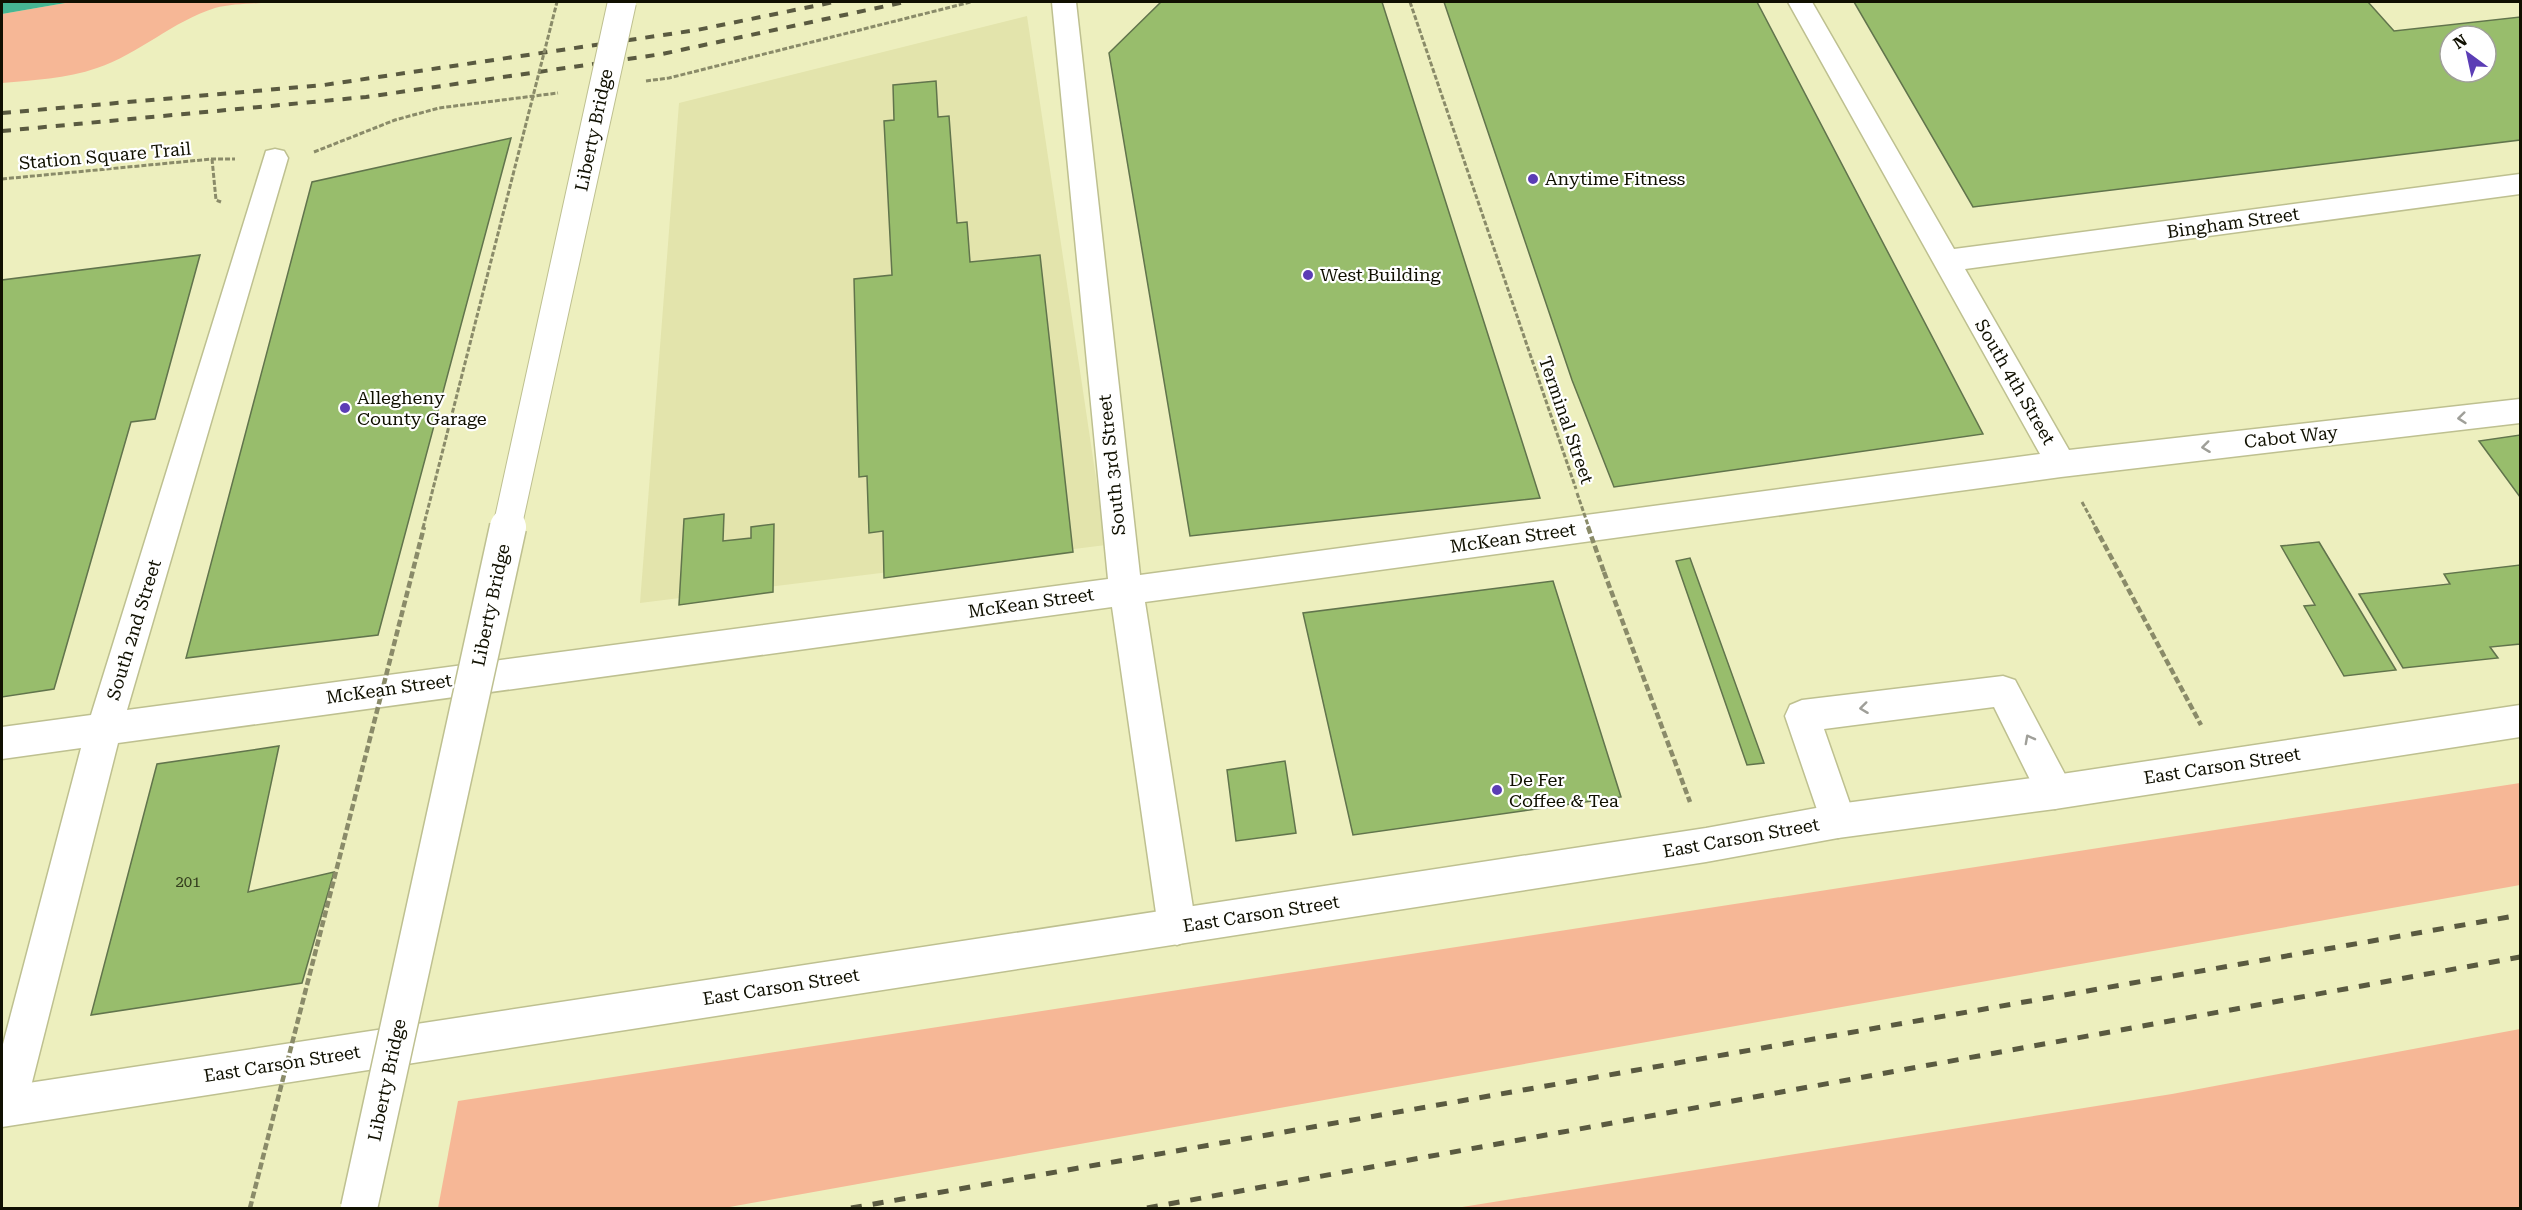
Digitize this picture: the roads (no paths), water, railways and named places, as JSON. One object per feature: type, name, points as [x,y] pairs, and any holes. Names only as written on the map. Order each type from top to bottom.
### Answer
[{"type":"main road","name":"Liberty Bridge","points":[[359,1209],[622,2]]},
{"type":"main road","name":"South 3rd Street","points":[[1064,2],[1121,550],[1177,927]]},
{"type":"main road","name":"South 4th Street","points":[[1800,2],[2061,464]]},
{"type":"main road","name":"South 2nd Street","points":[[4,1106],[104,728],[275,158]]},
{"type":"main road","name":"Bingham Street","points":[[1946,261],[2520,184]]},
{"type":"main road","name":"Cabot Way","points":[[2061,464],[2520,411]]},
{"type":"main road","name":"McKean Street","points":[[2,743],[2061,464]]},
{"type":"main road","points":[[1838,821],[1802,716],[2003,691],[2055,792]]},
{"type":"main road","name":"East Carson Street","points":[[4,1106],[1706,845],[1838,821],[2055,792],[2520,720]]},
{"type":"railway","points":[[2,113],[324,85],[697,30],[834,2]]},
{"type":"railway","points":[[2,131],[366,97],[662,54],[905,2]]},
{"type":"railway","points":[[851,1208],[2520,915]]},
{"type":"railway","points":[[1147,1208],[2520,957]]},
{"type":"place","name":"Anytime Fitness","points":[[1533,179]]},
{"type":"place","name":"West Building","points":[[1308,275]]},
{"type":"place","name":"Allegheny County Garage","points":[[345,408]]},
{"type":"place","name":"De Fer Coffee & Tea","points":[[1497,790]]}]
